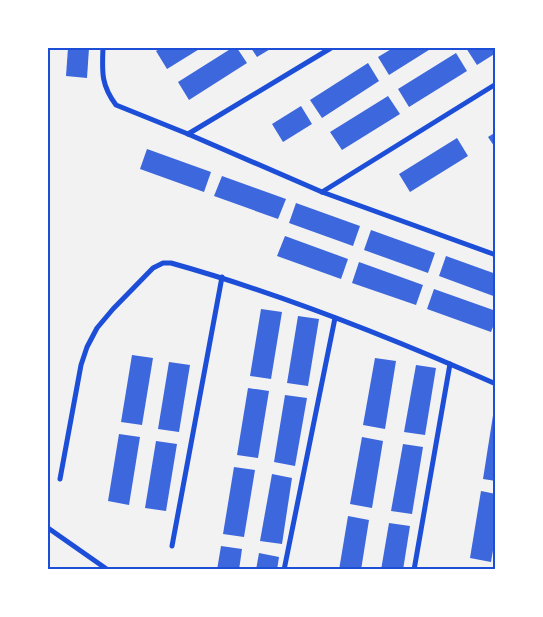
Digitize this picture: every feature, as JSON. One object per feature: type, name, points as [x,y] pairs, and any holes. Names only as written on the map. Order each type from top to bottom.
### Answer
[{"type":"street","points":[[103,48],[103,80],[109,96],[116,105],[322,192],[496,254]]},
{"type":"street","points":[[188,134],[330,48]]},
{"type":"street","points":[[322,192],[496,84]]},
{"type":"street","points":[[60,479],[86,347],[102,322],[146,274],[163,264],[171,263],[222,277],[335,318],[496,384]]},
{"type":"street","points":[[172,546],[222,277]]},
{"type":"street","points":[[284,570],[335,318]]},
{"type":"street","points":[[414,570],[450,364]]},
{"type":"street","points":[[48,528],[108,570]]},
{"type":"building","points":[[68,48],[89,48],[87,78],[66,76]]},
{"type":"building","points":[[161,48],[201,48],[167,69],[156,51]]},
{"type":"building","points":[[232,48],[237,48],[247,63],[189,100],[178,82]]},
{"type":"building","points":[[251,48],[272,48],[257,57]]},
{"type":"building","points":[[393,48],[432,48],[389,75],[378,57]]},
{"type":"building","points":[[466,48],[496,48],[496,53],[477,65]]},
{"type":"building","points":[[456,53],[467,71],[409,107],[398,89]]},
{"type":"building","points":[[368,63],[379,81],[322,118],[310,100]]},
{"type":"building","points":[[388,96],[400,114],[342,150],[330,132]]},
{"type":"building","points":[[301,106],[312,124],[283,142],[272,124]]},
{"type":"building","points":[[496,132],[496,149],[488,137]]},
{"type":"building","points":[[457,138],[468,156],[410,192],[399,174]]},
{"type":"building","points":[[147,149],[211,172],[204,192],[140,169]]},
{"type":"building","points":[[222,176],[286,199],[278,219],[214,196]]},
{"type":"building","points":[[296,203],[360,226],[353,246],[289,223]]},
{"type":"building","points":[[371,230],[435,253],[428,273],[364,250]]},
{"type":"building","points":[[285,236],[348,259],[341,279],[277,256]]},
{"type":"building","points":[[446,256],[496,274],[496,297],[439,276]]},
{"type":"building","points":[[359,262],[423,285],[416,305],[352,283]]},
{"type":"building","points":[[434,289],[496,311],[496,319],[491,332],[427,309]]},
{"type":"building","points":[[261,309],[282,312],[271,379],[250,376]]},
{"type":"building","points":[[298,316],[319,319],[308,386],[287,383]]},
{"type":"building","points":[[132,355],[153,358],[142,425],[121,422]]},
{"type":"building","points":[[375,358],[396,361],[385,429],[363,425]]},
{"type":"building","points":[[169,362],[190,365],[179,432],[158,429]]},
{"type":"building","points":[[416,365],[436,368],[425,435],[404,432]]},
{"type":"building","points":[[248,388],[269,391],[258,458],[237,455]]},
{"type":"building","points":[[285,395],[307,398],[295,466],[274,462]]},
{"type":"building","points":[[494,409],[496,409],[496,481],[483,479]]},
{"type":"building","points":[[119,434],[140,437],[129,505],[108,501]]},
{"type":"building","points":[[362,437],[383,441],[372,508],[350,504]]},
{"type":"building","points":[[156,441],[177,444],[166,511],[145,508]]},
{"type":"building","points":[[403,444],[423,447],[412,514],[391,511]]},
{"type":"building","points":[[234,467],[255,470],[244,537],[223,534]]},
{"type":"building","points":[[272,474],[292,478],[282,544],[260,541]]},
{"type":"building","points":[[481,491],[496,494],[496,533],[491,562],[470,558]]},
{"type":"building","points":[[348,516],[369,520],[361,570],[339,570]]},
{"type":"building","points":[[389,523],[410,526],[403,570],[381,570]]},
{"type":"building","points":[[221,546],[242,549],[239,570],[217,570]]},
{"type":"building","points":[[259,553],[279,557],[277,570],[256,570]]}]
